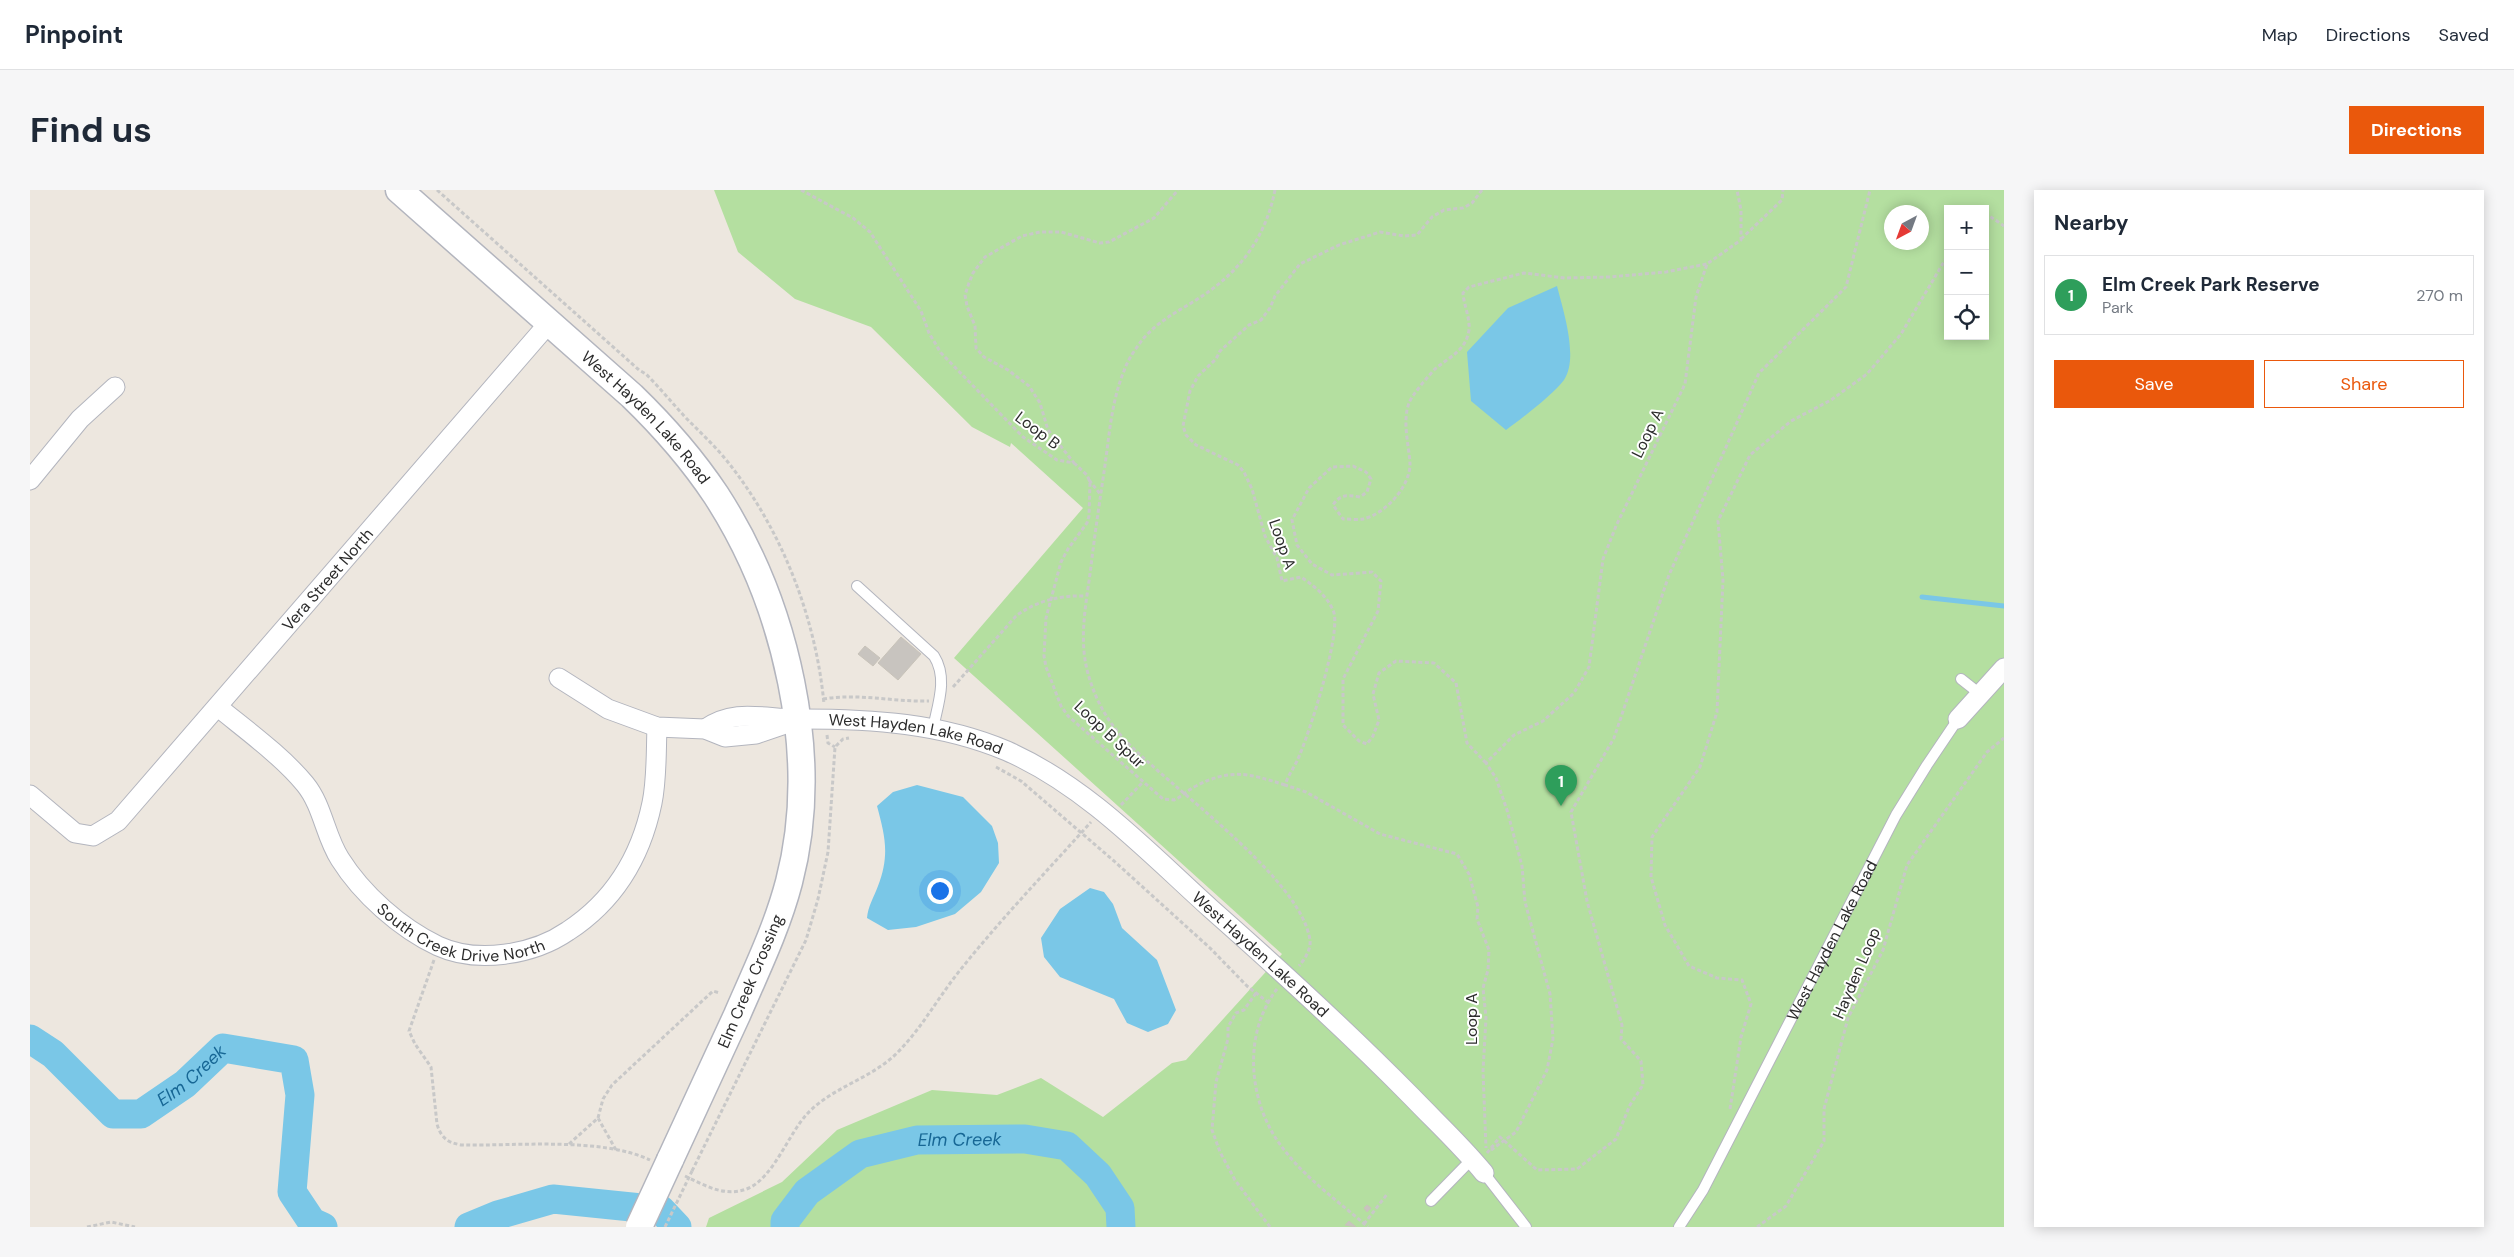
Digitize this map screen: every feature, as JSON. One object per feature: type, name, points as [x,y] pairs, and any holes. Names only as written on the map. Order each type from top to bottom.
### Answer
[{"type":"main road","name":"West Hayden Lake Road","points":[[399,190],[649,412],[684,452],[717,497],[744,546],[767,599],[784,656],[797,720]]},
{"type":"main road","name":"Elm Creek Crossing","points":[[639,1227],[681,1166],[783,905],[795,855],[801,807],[802,767],[797,720]]},
{"type":"street","name":"Vera Street North","points":[[30,795],[75,833],[93,836],[103,832],[118,821],[548,323]]},
{"type":"street","points":[[30,480],[80,419],[114,388]]},
{"type":"street","name":"West Hayden Lake Road","points":[[1958,719],[2004,668]]},
{"type":"street","points":[[559,678],[608,709],[657,728],[705,729],[718,720],[752,715],[797,720]]},
{"type":"street","name":"South Creek Drive North","points":[[218,706],[305,785],[320,809],[339,858],[369,894],[406,927],[439,946],[470,954],[501,954],[534,948],[561,936],[588,918],[612,890],[635,859],[646,827],[652,801],[657,728]]},
{"type":"street","name":"West Hayden Lake Road","points":[[797,720],[872,720],[933,728],[987,743],[1022,758],[1070,786],[1111,820],[1288,978],[1481,1162]]},
{"type":"lane","points":[[856,586],[934,656],[942,674],[933,728]]},
{"type":"lane","points":[[1961,678],[1980,694]]},
{"type":"lane","name":"West Hayden Lake Road","points":[[1678,1227],[1702,1190],[1896,815],[1958,719]]},
{"type":"lane","name":"West Hayden Lake Road","points":[[1481,1162],[1526,1227]]},
{"type":"lane","points":[[1431,1201],[1481,1162]]},
{"type":"path","name":"Loop B","points":[[801,190],[852,218],[870,232],[921,311],[935,343],[950,363],[1023,437],[1057,460],[1074,463]]},
{"type":"path","name":"Loop B","points":[[1074,463],[1048,430],[1040,403],[1029,386],[979,352],[974,339],[975,326],[967,306],[966,290],[973,273],[985,257],[1022,236],[1040,232],[1061,232],[1100,243],[1109,242],[1154,218],[1178,190]]},
{"type":"path","points":[[1274,190],[1266,224],[1241,264],[1215,288],[1164,319],[1143,340],[1130,357],[1124,371],[1115,402],[1086,596],[1084,647],[1087,670],[1097,700],[1108,719],[1124,739],[1268,871],[1280,883],[1296,906],[1310,939],[1310,946],[1295,971]]},
{"type":"path","name":"Loop A","points":[[1481,1162],[1486,1018],[1483,988],[1488,970],[1489,950],[1477,919],[1478,907],[1469,874],[1457,854],[1380,834],[1306,792],[1285,785],[1297,760],[1327,670],[1334,629],[1334,611],[1320,590],[1301,577],[1282,581],[1277,558],[1265,536],[1252,489],[1238,465],[1196,445],[1186,435],[1183,426],[1190,391],[1198,376],[1216,359],[1220,351],[1240,336],[1249,325],[1261,320],[1270,308],[1275,296],[1300,264],[1339,245],[1380,232],[1404,236],[1417,235],[1432,217],[1444,210],[1463,208],[1472,203],[1482,190]]},
{"type":"path","points":[[1737,190],[1741,210],[1741,240]]},
{"type":"path","points":[[1481,1162],[1516,1132],[1547,1070],[1553,1039],[1550,994],[1525,902],[1522,866],[1507,810],[1496,778],[1486,763],[1468,743],[1456,683],[1434,663],[1396,662],[1379,673],[1373,694],[1379,720],[1373,736],[1367,744],[1359,741],[1343,725],[1343,679],[1378,612],[1381,581],[1372,572],[1332,575],[1312,564],[1297,545],[1292,520],[1309,488],[1332,467],[1353,466],[1366,472],[1371,479],[1367,492],[1360,497],[1345,495],[1338,498],[1333,505],[1343,519],[1363,519],[1381,510],[1406,481],[1410,465],[1406,436],[1409,403],[1434,370],[1460,351],[1467,340],[1469,319],[1463,293],[1469,287],[1524,273],[1565,278],[1609,277],[1666,272],[1707,264],[1741,240],[1782,200],[1783,190]]},
{"type":"path","points":[[1504,1141],[1537,1170],[1577,1169],[1616,1139],[1630,1105],[1643,1085],[1641,1061],[1621,1039],[1622,1026],[1587,901],[1571,812],[1614,738],[1669,576],[1759,373],[1846,287],[1870,190]]},
{"type":"path","points":[[1989,215],[2004,226]]},
{"type":"path","points":[[1728,1140],[1730,1104],[1741,1037],[1750,1004],[1742,980],[1717,978],[1690,966],[1665,925],[1651,877],[1652,837],[1700,767],[1717,712],[1723,580],[1718,521],[1750,455],[1791,421],[1831,400],[1867,374],[1901,334],[1944,262]]},
{"type":"path","name":"Loop A","points":[[1486,763],[1514,735],[1543,721],[1574,693],[1589,667],[1603,559],[1616,526],[1685,384],[1696,297],[1707,264]]},
{"type":"path","points":[[1074,463],[1082,468],[1101,495]]},
{"type":"path","name":"Loop B Spur","points":[[1088,479],[1091,503],[1088,523],[1068,549],[1062,562],[1046,618],[1044,656],[1061,706],[1075,723],[1158,797],[1174,800],[1185,794]]},
{"type":"path","points":[[824,699],[861,697],[911,702],[931,701],[939,698],[951,689],[1016,616],[1027,608],[1052,599],[1086,596]]},
{"type":"path","points":[[665,1227],[681,1166],[806,940],[818,899],[828,852],[835,747],[843,739],[854,737]]},
{"type":"path","name":"Hayden Loop","points":[[1757,1227],[1786,1206],[1824,1141],[1824,1109],[1848,1018],[1883,950],[1907,865],[1987,752],[2004,738]]},
{"type":"path","points":[[828,743],[835,747]]},
{"type":"path","points":[[989,764],[1021,781],[1162,904],[1269,1003]]},
{"type":"path","points":[[1185,794],[1195,787],[1231,774],[1250,774],[1285,785]]},
{"type":"path","points":[[1111,820],[1120,810],[1121,802],[1143,782]]},
{"type":"path","points":[[1282,983],[1269,1003],[1258,1026],[1253,1061],[1256,1085],[1266,1120],[1279,1144],[1292,1158],[1368,1227]]},
{"type":"path","points":[[569,1144],[598,1118],[607,1092],[623,1074],[713,992],[720,993]]},
{"type":"path","points":[[1256,993],[1244,1010],[1236,1013],[1228,1027],[1228,1039],[1216,1082],[1212,1130],[1220,1152],[1235,1180],[1270,1227]]},
{"type":"path","points":[[598,1118],[616,1150]]},
{"type":"path","points":[[1364,1224],[1388,1194]]},
{"type":"path","points":[[86,1227],[111,1222],[136,1227]]},
{"type":"green space","points":[[714,190],[2004,190],[2004,1227],[706,1227],[709,1218],[782,1182],[837,1130],[932,1090],[997,1095],[1041,1078],[1103,1117],[1172,1063],[1186,1060],[1282,954],[954,658],[1083,508],[1011,443],[1010,447],[972,427],[871,327],[795,299],[738,252]]},
{"type":"water","points":[[1557,286],[1566,320],[1570,347],[1568,371],[1564,380],[1553,392],[1506,430],[1471,401],[1467,352],[1508,308]]},
{"type":"water","points":[[917,785],[963,797],[992,826],[998,843],[999,863],[981,892],[955,914],[916,927],[888,930],[867,918],[882,875],[885,855],[884,836],[877,806],[893,792]]},
{"type":"water","points":[[1090,888],[1104,892],[1113,904],[1122,928],[1157,960],[1176,1010],[1168,1024],[1148,1032],[1127,1023],[1114,999],[1060,977],[1044,957],[1041,938],[1060,909]]},
{"type":"building","points":[[901,637],[921,654],[898,680],[878,663]]},
{"type":"building","points":[[865,646],[880,658],[873,666],[858,654]]},
{"type":"building","points":[[1367,1205],[1371,1208],[1367,1212],[1364,1208]]},
{"type":"building","points":[[1349,1221],[1356,1227],[1345,1225]]},
{"type":"waterway","points":[[1922,597],[2004,606]]},
{"type":"waterway","name":"Elm Creek","points":[[30,1039],[53,1054],[113,1114],[141,1114],[185,1084],[223,1048],[294,1060],[300,1095],[292,1192],[312,1222],[323,1227]]},
{"type":"waterway","name":"Elm Creek","points":[[785,1227],[785,1221],[807,1192],[860,1154],[917,1140],[1025,1139],[1067,1146],[1098,1175],[1120,1208],[1121,1227]]},
{"type":"waterway","name":"Elm Creek","points":[[469,1227],[498,1215],[553,1199],[661,1210],[677,1227]]},
{"type":"place","name":"Elm Creek Park Reserve","points":[[1561,806]]}]
